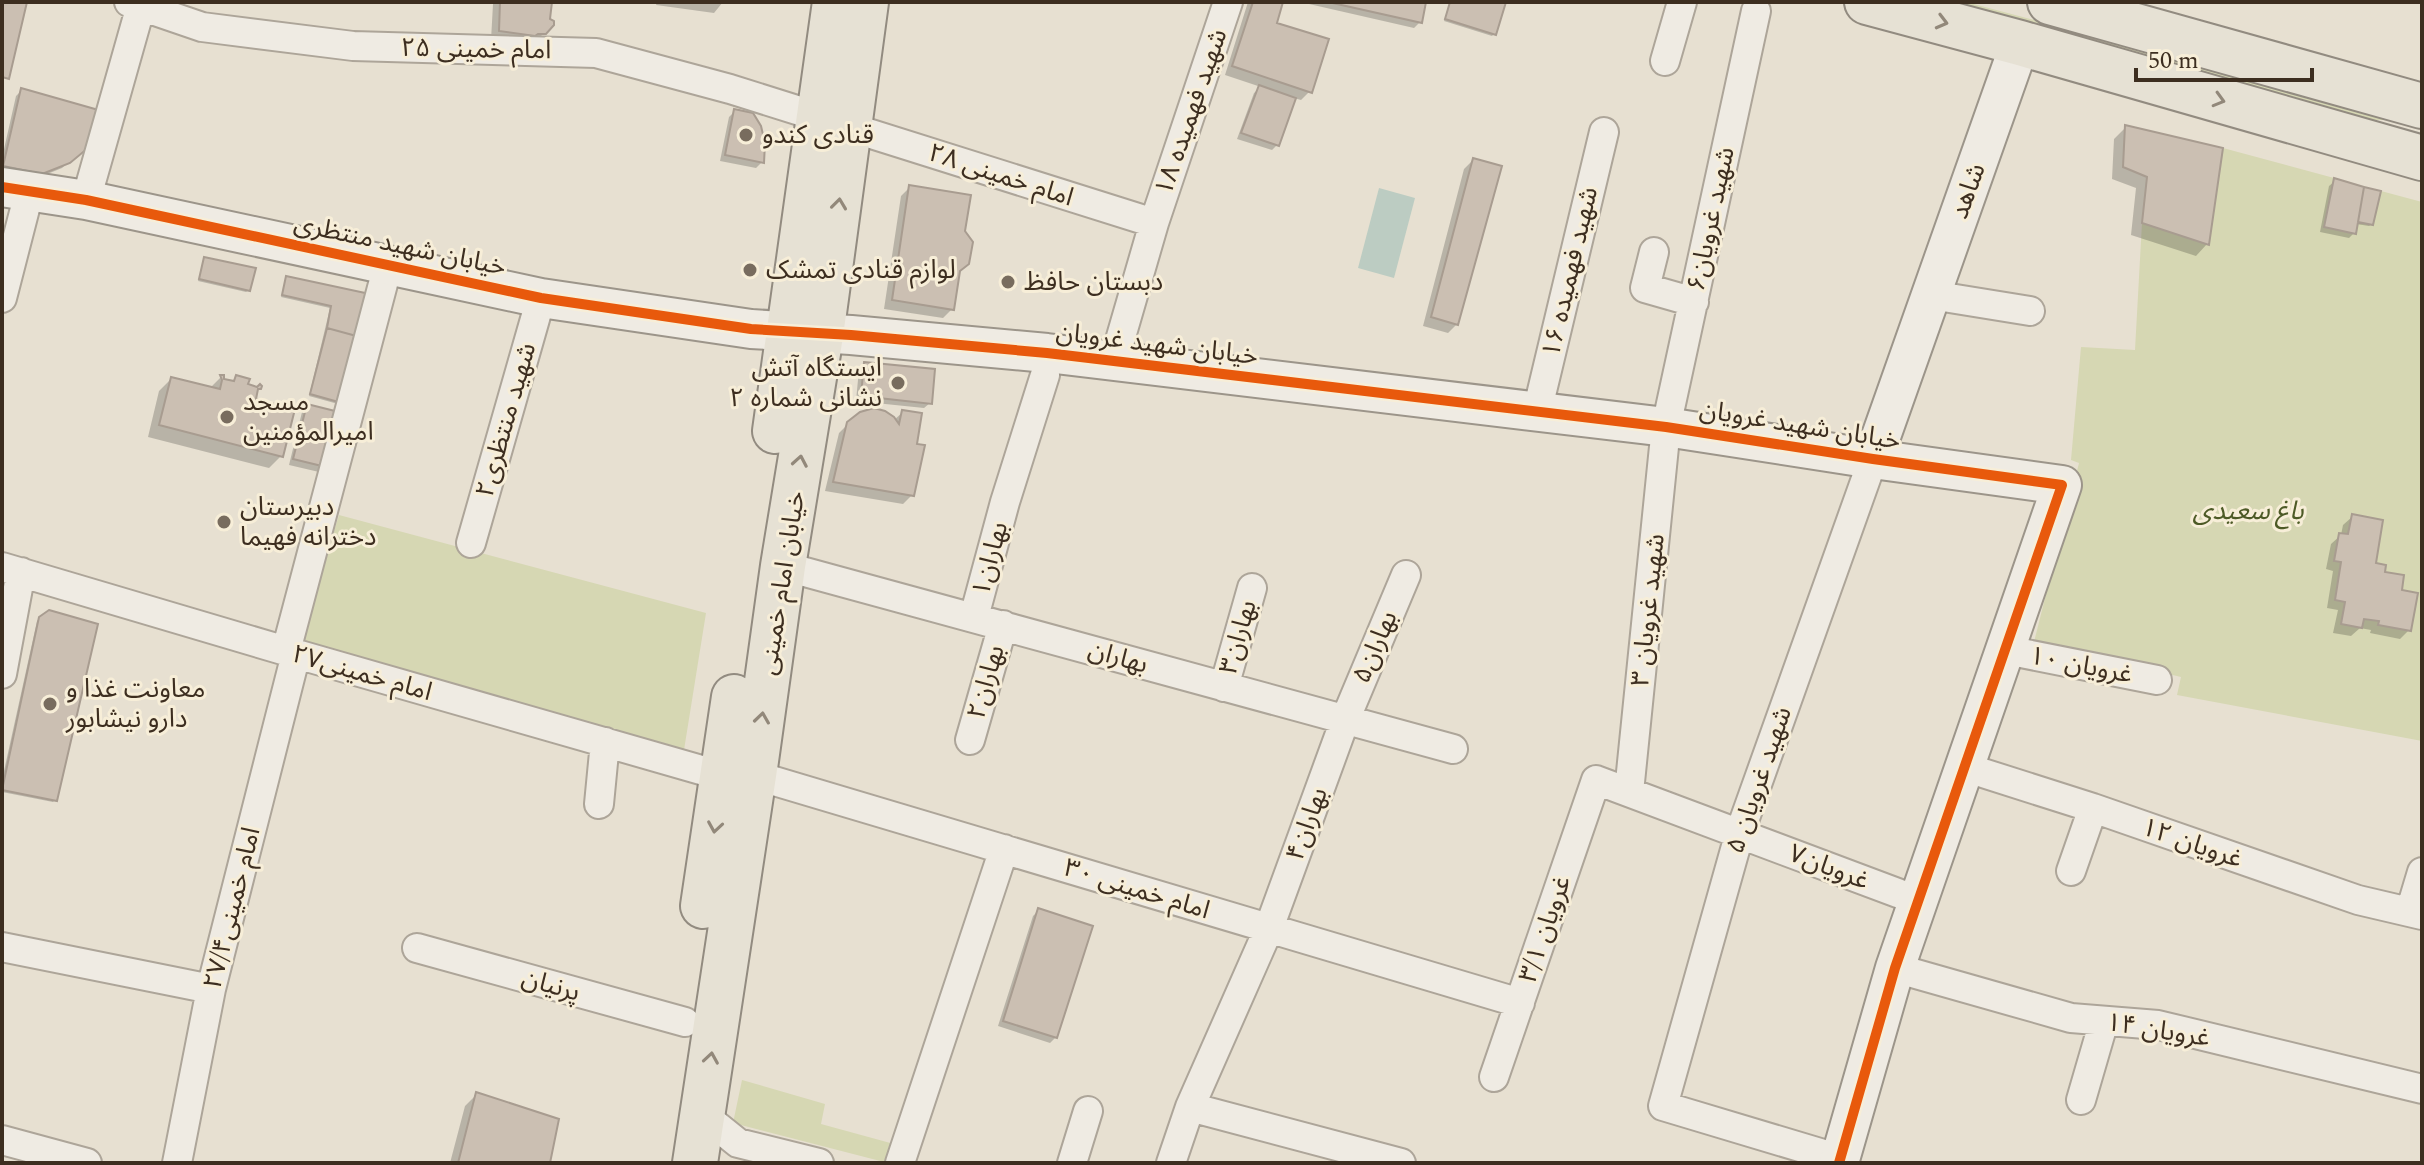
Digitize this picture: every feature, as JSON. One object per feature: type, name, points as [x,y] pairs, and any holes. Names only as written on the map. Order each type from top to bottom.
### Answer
[{"type":"main road","name":"خیابان امام خمینی","points":[[685,1161],[702,1114],[738,776],[806,333],[834,122],[835,2]]},
{"type":"main road","name":"خیابان امام خمینی","points":[[834,122],[866,2]]},
{"type":"main road","points":[[1867,2],[2422,158]]},
{"type":"main road","points":[[2050,2],[2129,12],[2422,106]]},
{"type":"main road","name":"خیابان امام خمینی","points":[[685,1161],[685,1022],[783,566],[806,333]]},
{"type":"street","name":"شهید فهمیده ۱۸","points":[[1114,361],[1154,223],[1228,2]]},
{"type":"street","points":[[1665,61],[1682,2]]},
{"type":"street","name":"امام خمینی ۲۵","points":[[137,3],[202,27],[353,46],[596,53],[730,89],[834,122]]},
{"type":"street","points":[[86,200],[137,3]]},
{"type":"street","name":"شهید غرویان۶","points":[[1666,427],[1756,11]]},
{"type":"street","name":"شاهد","points":[[1873,459],[2020,43]]},
{"type":"street","name":"امام خمینی ۲۸","points":[[834,122],[1154,223]]},
{"type":"street","name":"شهید فهمیده ۱۶","points":[[1537,412],[1604,132]]},
{"type":"street","points":[[2,298],[15,190]]},
{"type":"street","name":"خیابان شهید منتظری","points":[[15,190],[86,200],[541,298],[751,329],[806,333]]},
{"type":"street","points":[[1654,252],[1645,288],[1694,302]]},
{"type":"street","name":"امام خمینی۲۷/۴","points":[[177,1163],[211,989],[388,265]]},
{"type":"street","points":[[1931,295],[2030,311]]},
{"type":"street","name":"شهید منتظری۲","points":[[471,543],[541,298]]},
{"type":"street","name":"خیابان شهید غرویان","points":[[806,333],[1114,361],[1666,427],[2062,485],[1895,968],[1840,1161]]},
{"type":"street","name":"بهاران۱","points":[[974,617],[1005,502],[1045,375]]},
{"type":"street","name":"شهید غرویان ۳","points":[[1629,792],[1666,427]]},
{"type":"street","name":"شهید غرویان ۵","points":[[1840,1161],[1663,1106],[1740,832],[1873,459]]},
{"type":"street","name":"بهاران","points":[[783,566],[1453,749]]},
{"type":"street","points":[[2,674],[11,569]]},
{"type":"street","name":"امام خمینی۲۷","points":[[11,569],[605,742],[738,776]]},
{"type":"street","name":"بهاران۵","points":[[1345,720],[1406,575]]},
{"type":"street","name":"بهاران۳","points":[[1224,687],[1252,588]]},
{"type":"street","name":"بهاران۲","points":[[970,740],[1003,625]]},
{"type":"street","name":"غرویان ۱۰","points":[[2006,650],[2157,680]]},
{"type":"street","name":"بهاران۴","points":[[1171,1163],[1190,1107],[1269,928],[1345,720]]},
{"type":"street","points":[[599,804],[605,742]]},
{"type":"street","name":"غرویان ۱۲","points":[[1964,767],[2093,808],[2358,900],[2416,914]]},
{"type":"street","name":"امام خمینی ۳۰","points":[[738,776],[1004,849],[1520,1003]]},
{"type":"street","name":"غرویان۷","points":[[1596,780],[1919,901]]},
{"type":"street","name":"غرویان ۳/۱","points":[[1494,1077],[1596,780]]},
{"type":"street","points":[[2071,871],[2093,808]]},
{"type":"street","points":[[900,1163],[1004,849]]},
{"type":"street","points":[[2416,914],[2422,872]]},
{"type":"street","points":[[2,947],[211,989]]},
{"type":"street","name":"پرنیان","points":[[417,948],[685,1022]]},
{"type":"street","name":"غرویان ۱۴","points":[[1895,968],[2071,1018],[2158,1025],[2422,1089]]},
{"type":"street","points":[[2081,1100],[2104,1021]]},
{"type":"street","points":[[1190,1107],[1401,1163]]},
{"type":"street","points":[[1072,1163],[1088,1111]]},
{"type":"street","points":[[702,1114],[738,1143],[819,1163]]},
{"type":"street","points":[[2,1140],[87,1163]]},
{"type":"street","points":[[685,1161],[738,1143]]},
{"type":"green space","points":[[1930,2],[1966,2],[2411,120],[2369,120]]},
{"type":"green space","name":"باغ سعیدی","points":[[2223,148],[2334,178],[2356,234],[2358,222],[2373,225],[2381,191],[2422,202],[2422,741],[2177,695],[2181,677],[2034,642],[2079,463],[2071,460],[2081,347],[2135,350],[2142,223],[2209,245]]},
{"type":"green space","points":[[339,515],[706,613],[684,750],[299,644]]},
{"type":"green space","points":[[742,1080],[825,1104],[821,1124],[894,1144],[888,1163],[733,1123]]},
{"type":"shaded area","points":[[1379,188],[1415,198],[1394,278],[1358,268]]},
{"type":"building","points":[[2,2],[27,2],[9,79],[2,77]]},
{"type":"building","points":[[500,2],[552,2],[550,19],[554,25],[546,34],[535,36],[499,31]]},
{"type":"building","points":[[1253,2],[1283,2],[1277,23],[1329,39],[1312,93],[1232,66]]},
{"type":"building","points":[[1328,2],[1426,2],[1422,23]]},
{"type":"building","points":[[1450,2],[1506,2],[1496,35],[1445,19]]},
{"type":"building","points":[[1259,85],[1296,98],[1279,146],[1241,133]]},
{"type":"building","points":[[21,88],[102,111],[94,143],[70,163],[42,174],[3,166]]},
{"type":"building","name":"قنادی کندو","points":[[734,109],[753,113],[761,126],[765,143],[764,163],[725,155]]},
{"type":"building","points":[[2125,125],[2223,148],[2209,245],[2142,223],[2147,177],[2123,167]]},
{"type":"building","points":[[1473,158],[1502,166],[1458,325],[1431,317]]},
{"type":"building","points":[[2334,178],[2364,187],[2356,234],[2324,227]]},
{"type":"building","points":[[909,185],[971,195],[965,231],[973,242],[969,264],[960,271],[954,310],[892,300]]},
{"type":"building","points":[[2364,187],[2381,191],[2373,225],[2358,222]]},
{"type":"building","points":[[204,257],[256,268],[250,291],[199,279]]},
{"type":"building","points":[[286,276],[370,294],[360,337],[327,328],[331,306],[282,295]]},
{"type":"building","points":[[327,328],[360,337],[342,403],[310,394]]},
{"type":"building","name":"ایستگاه آتش نشانی شماره ۲","points":[[864,362],[935,369],[932,404],[861,396]]},
{"type":"building","name":"مسجد امیرالمؤمنین","points":[[220,375],[234,381],[236,375],[250,379],[248,384],[262,386],[256,399],[295,409],[283,457],[159,425],[171,377],[220,389]]},
{"type":"building","points":[[307,404],[339,412],[326,467],[293,459]]},
{"type":"building","points":[[874,408],[885,411],[899,424],[902,410],[922,413],[917,444],[925,445],[914,496],[833,482],[847,422],[860,412]]},
{"type":"building","points":[[2352,514],[2383,520],[2376,563],[2386,565],[2385,572],[2404,575],[2402,590],[2418,593],[2411,631],[2364,619],[2362,628],[2341,624],[2345,602],[2335,600],[2341,562],[2334,561],[2339,533],[2348,534]]},
{"type":"building","name":"معاونت غذا و دارو نیشابور","points":[[49,610],[98,624],[57,801],[2,790],[39,617]]},
{"type":"building","points":[[1038,908],[1093,926],[1057,1038],[1003,1021]]},
{"type":"building","points":[[476,1092],[559,1119],[550,1163],[458,1163]]},
{"type":"cycle path","points":[[2,187],[86,200],[541,298],[751,329],[1047,353],[1666,427],[2062,485],[1895,968],[1839,1163]]},
{"type":"place","name":"قنادی کندو","points":[[746,135]]},
{"type":"place","name":"لوازم قنادی تمشک","points":[[750,270]]},
{"type":"place","name":"دبستان حافظ","points":[[1008,282]]},
{"type":"place","name":"ایستگاه آتش نشانی شماره ۲","points":[[898,383]]},
{"type":"place","name":"مسجد امیرالمؤمنین","points":[[227,417]]},
{"type":"place","name":"دبیرستان دخترانه فهیما","points":[[224,522]]},
{"type":"place","name":"معاونت غذا و دارو نیشابور","points":[[50,704]]}]
